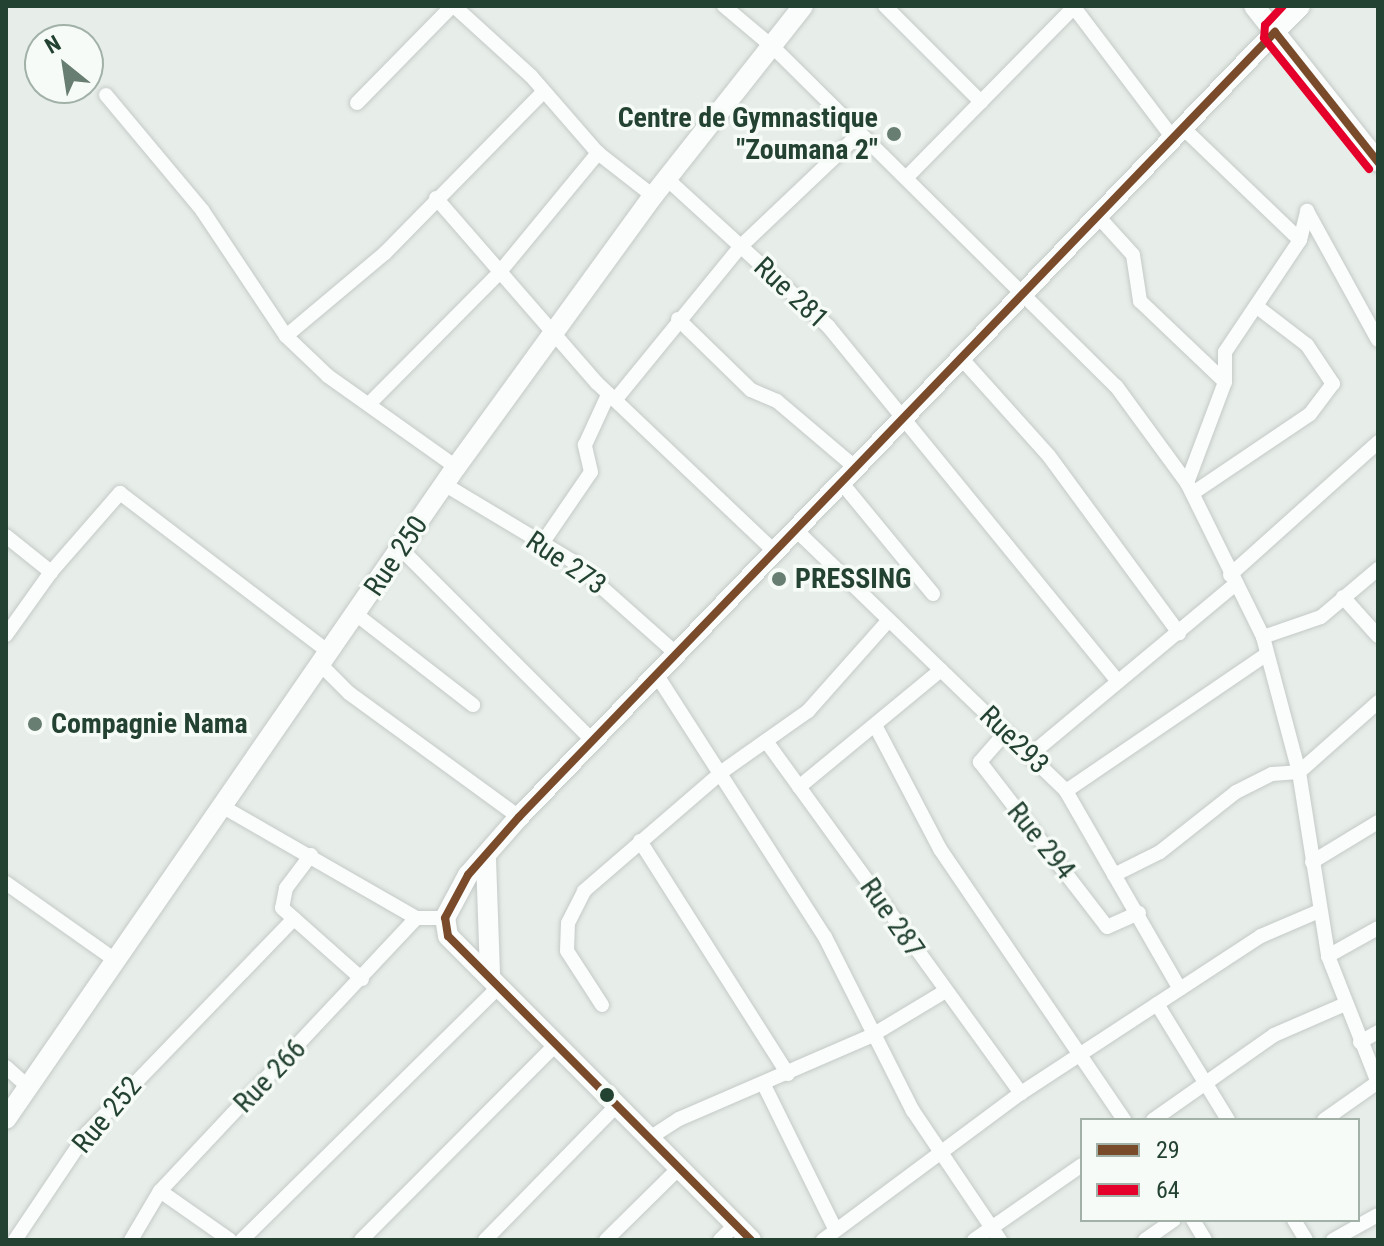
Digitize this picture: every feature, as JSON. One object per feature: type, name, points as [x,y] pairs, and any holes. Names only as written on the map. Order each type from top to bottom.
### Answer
[{"type":"main road","name":"Rue 250","points":[[6,1119],[115,960],[225,808],[456,467],[653,196],[775,49],[803,6]]},
{"type":"main road","points":[[1254,6],[1378,162]]},
{"type":"main road","points":[[751,1240],[676,1171],[617,1105],[448,936],[445,918],[468,875],[519,817],[658,677],[1096,214],[1300,6]]},
{"type":"main road","points":[[490,850],[495,980]]},
{"type":"street","points":[[357,103],[453,6],[531,76],[541,94],[598,153],[653,196]]},
{"type":"street","points":[[724,6],[775,49],[858,135],[907,177],[1116,386],[1190,488],[1232,580],[1263,637],[1265,655],[1299,772],[1328,956],[1343,1005],[1378,1083],[1327,1118]]},
{"type":"street","points":[[885,6],[981,102]]},
{"type":"street","points":[[907,177],[1074,6],[1177,132],[1300,240]]},
{"type":"street","points":[[286,336],[385,253],[541,94]]},
{"type":"street","points":[[106,95],[202,210],[286,336],[456,467]]},
{"type":"street","points":[[541,545],[591,472],[585,445],[612,397],[741,246],[858,135]]},
{"type":"street","points":[[370,403],[499,273],[598,153]]},
{"type":"street","name":"Rue 281","points":[[667,179],[828,326],[900,420],[1118,682]]},
{"type":"street","points":[[436,198],[553,335],[612,397],[776,553]]},
{"type":"street","points":[[1190,488],[1225,382],[1225,352],[1300,240],[1307,211],[1378,340]]},
{"type":"street","points":[[1096,214],[1133,255],[1140,301],[1225,382]]},
{"type":"street","points":[[1190,488],[1310,414],[1333,384],[1307,345],[1256,306]]},
{"type":"street","points":[[678,319],[751,390],[777,401],[849,475],[933,594]]},
{"type":"street","points":[[962,359],[1049,456],[1179,633]]},
{"type":"street","points":[[1029,756],[1179,633],[1378,442]]},
{"type":"street","name":"Rue 273","points":[[444,484],[598,580],[678,655]]},
{"type":"street","points":[[6,635],[51,572],[120,493],[326,659],[349,693],[519,817]]},
{"type":"street","name":"Rue293","points":[[797,531],[1066,791],[1180,989]]},
{"type":"street","points":[[6,536],[51,572]]},
{"type":"street","points":[[401,549],[593,741]]},
{"type":"street","points":[[1263,637],[1321,617],[1378,569]]},
{"type":"street","points":[[1343,597],[1378,636]]},
{"type":"street","points":[[357,615],[473,705]]},
{"type":"street","points":[[602,1005],[567,951],[568,923],[584,891],[723,771],[808,711],[888,621]]},
{"type":"street","points":[[1066,791],[1265,655]]},
{"type":"street","points":[[799,787],[876,727],[941,670]]},
{"type":"street","points":[[658,677],[723,771],[825,937],[871,1036],[939,1153],[1000,1240]]},
{"type":"street","points":[[1114,875],[1160,852],[1236,792],[1272,774],[1299,772],[1378,702]]},
{"type":"street","points":[[876,727],[940,849],[1123,1118]]},
{"type":"street","name":"Rue 294","points":[[1006,732],[980,762],[1107,927],[1139,913]]},
{"type":"street","name":"Rue 287","points":[[766,741],[944,992],[1021,1093]]},
{"type":"street","points":[[225,808],[416,918],[445,918]]},
{"type":"street","points":[[1312,862],[1378,822]]},
{"type":"street","points":[[640,841],[788,1074]]},
{"type":"street","points":[[311,855],[280,900],[294,919],[362,979]]},
{"type":"street","points":[[6,883],[115,960]]},
{"type":"street","points":[[823,1240],[1021,1093],[1261,936],[1319,911]]},
{"type":"street","name":"Rue 266","points":[[131,1240],[160,1191],[416,918]]},
{"type":"street","name":"Rue 252","points":[[15,1240],[87,1133],[212,999],[294,919]]},
{"type":"street","points":[[1328,956],[1378,928]]},
{"type":"street","points":[[242,1240],[495,980]]},
{"type":"street","points":[[648,1139],[763,1083],[871,1036],[944,992]]},
{"type":"street","points":[[1157,1004],[1204,1089],[1226,1118]]},
{"type":"street","points":[[1156,1118],[1204,1089],[1274,1035],[1343,1005]]},
{"type":"street","points":[[1360,1042],[1378,1032]]},
{"type":"street","points":[[361,1240],[556,1044]]},
{"type":"street","points":[[6,1067],[29,1088]]},
{"type":"street","points":[[763,1083],[835,1229]]},
{"type":"street","points":[[485,1240],[617,1105]]},
{"type":"street","points":[[974,1240],[1080,1166]]},
{"type":"street","points":[[606,1240],[676,1171]]},
{"type":"street","points":[[160,1191],[230,1240]]},
{"type":"street","points":[[1333,1240],[1378,1215]]},
{"type":"street","points":[[1145,1240],[1171,1222]]},
{"type":"street","points":[[1194,1222],[1205,1240]]},
{"type":"street","points":[[1295,1222],[1306,1240]]},
{"type":"street","points":[[720,1240],[735,1225]]},
{"type":"transit line","name":"64","points":[[1283,6],[1265,25],[1264,38],[1369,169]]},
{"type":"transit line","name":"29","points":[[1275,32],[1378,162]]},
{"type":"transit line","name":"29","points":[[751,1240],[448,936],[445,918],[468,875],[519,817],[1275,32]]},
{"type":"place","name":"Centre de Gymnastique \"Zoumana 2\"","points":[[894,134]]},
{"type":"place","name":"PRESSING","points":[[779,579]]},
{"type":"place","name":"Compagnie Nama","points":[[35,724]]}]
